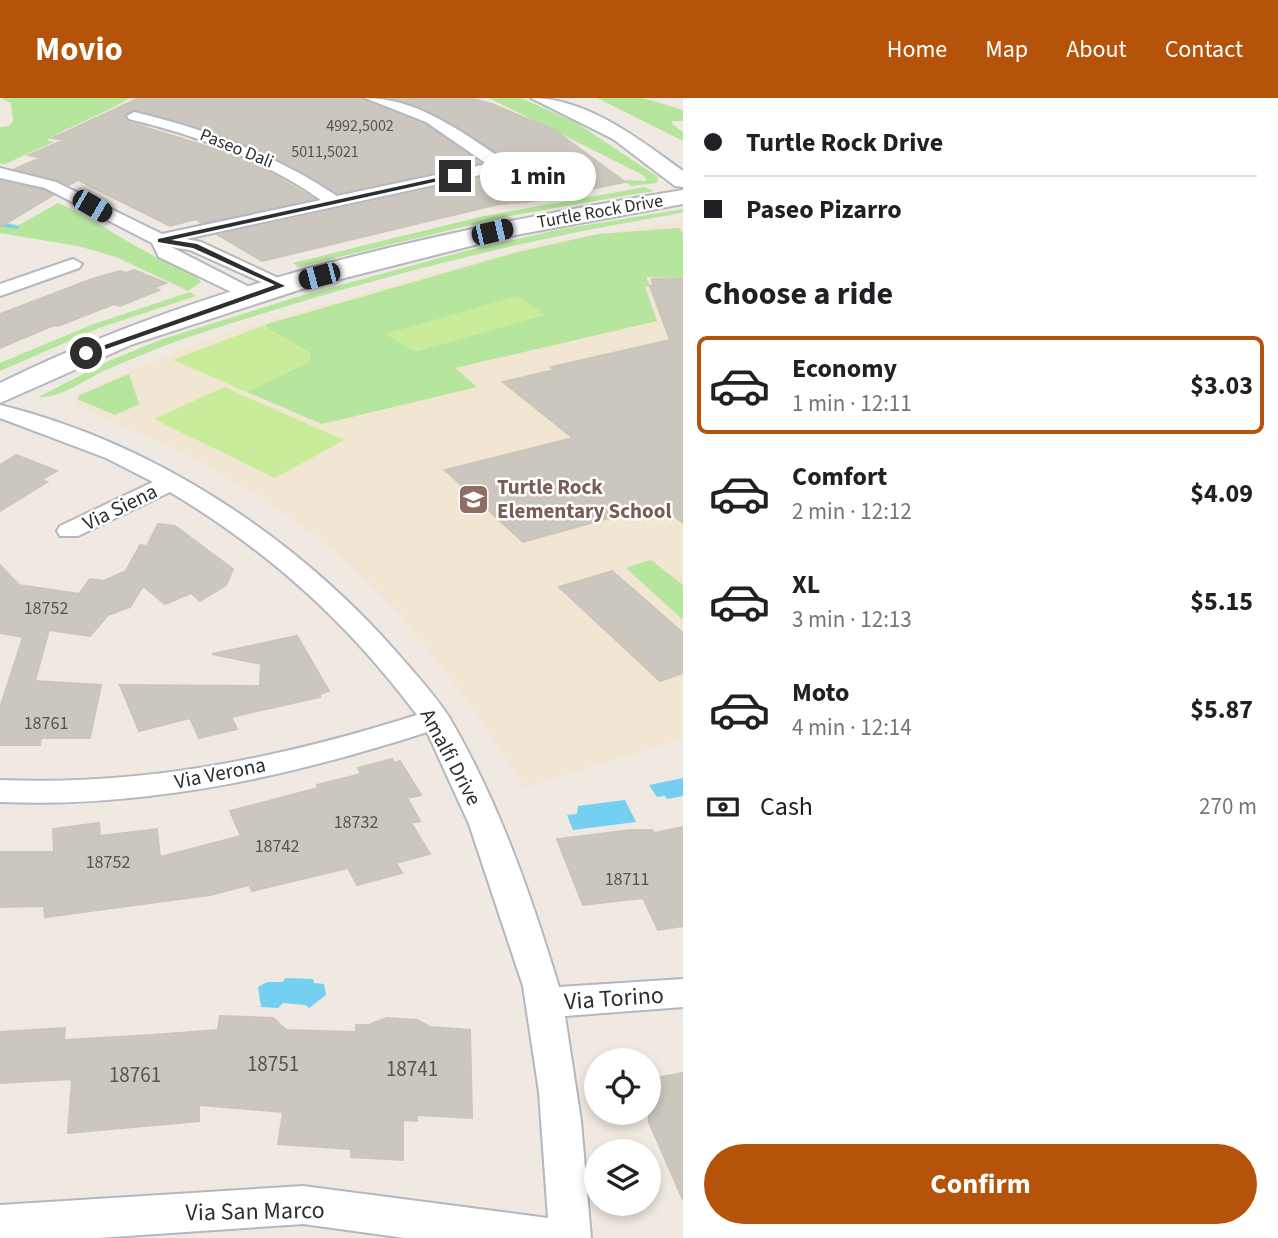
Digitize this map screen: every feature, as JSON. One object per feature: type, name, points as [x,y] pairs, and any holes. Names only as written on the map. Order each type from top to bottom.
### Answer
[{"type":"street","points":[[160,240],[494,167],[496,161],[431,120],[372,98]]},
{"type":"street","points":[[540,98],[620,135],[683,181]]},
{"type":"street","points":[[579,98],[660,140]]},
{"type":"street","name":"Paseo Dali","points":[[134,116],[242,146],[284,167],[332,201]]},
{"type":"street","points":[[0,173],[50,185],[160,240],[195,246],[281,286]]},
{"type":"street","name":"Turtle Rock Drive","points":[[0,394],[106,344],[281,286],[516,226],[683,197]]},
{"type":"street","points":[[160,240],[165,253],[250,295]]},
{"type":"street","points":[[0,290],[73,264]]},
{"type":"street","name":"Amalfi Drive","points":[[0,411],[52,428],[170,483],[254,532],[333,596],[387,657],[435,719],[495,841],[545,1003],[568,1179],[570,1238]]},
{"type":"street","name":"Via Siena","points":[[69,531],[170,483]]},
{"type":"street","name":"Via Verona","points":[[0,791],[106,792],[219,775],[372,740],[435,719]]},
{"type":"street","name":"Via Torino","points":[[545,1003],[683,993]]},
{"type":"street","name":"Via San Marco","points":[[0,1225],[303,1205],[551,1238]]},
{"type":"shaded area","name":"Turtle Rock Elementary School","points":[[683,223],[683,739],[524,788],[476,712],[440,665],[399,613],[352,567],[312,533],[252,492],[191,457],[75,405],[75,397],[80,392],[190,346],[268,320],[544,243]]},
{"type":"green space","points":[[1,98],[130,98],[47,140],[54,142],[5,164],[0,163],[0,127],[9,126],[13,121],[11,103]]},
{"type":"green space","points":[[489,98],[521,98],[577,123],[658,177],[657,183],[630,186],[625,180],[646,181],[645,176]]},
{"type":"green space","points":[[597,98],[643,98],[683,110],[683,121],[673,121],[672,124],[683,132],[683,141]]},
{"type":"green space","points":[[645,187],[653,191],[504,217],[298,267],[293,263],[479,217]]},
{"type":"green space","points":[[58,203],[191,273],[201,282],[188,291],[116,257],[78,246],[0,233],[0,222],[19,225]]},
{"type":"green space","points":[[683,209],[683,212],[670,215],[490,251],[312,299],[173,343],[106,370],[64,392],[38,397],[111,360],[163,339],[297,297],[469,250],[557,230]]},
{"type":"green space","points":[[679,228],[683,233],[683,278],[646,277],[650,286],[645,287],[657,321],[455,368],[477,387],[322,424],[247,392],[309,362],[310,353],[265,327],[267,324],[518,252],[598,234]]},
{"type":"green space","points":[[190,292],[196,296],[99,328],[0,371],[0,363],[91,325]]},
{"type":"green space","points":[[517,296],[545,315],[415,352],[385,334]]},
{"type":"green space","points":[[262,326],[310,353],[309,362],[247,392],[173,360]]},
{"type":"green space","points":[[129,374],[139,404],[115,415],[77,399],[80,395]]},
{"type":"green space","points":[[224,387],[344,440],[275,478],[154,419]]},
{"type":"green space","points":[[651,560],[683,585],[683,620],[626,568]]},
{"type":"water","points":[[683,778],[683,796],[667,799],[665,796],[657,797],[649,785]]},
{"type":"water","points":[[625,800],[636,822],[573,830],[567,815],[577,814],[578,806]]},
{"type":"water","points":[[286,978],[313,979],[314,983],[324,984],[326,995],[309,1008],[305,1005],[283,1003],[278,1008],[261,1007],[258,987],[267,982],[282,982]]},
{"type":"building","points":[[139,98],[363,98],[425,124],[480,163],[337,193],[290,165],[241,143],[189,124],[133,110],[124,115],[128,122],[228,153],[274,175],[314,199],[201,223],[196,219],[170,226],[78,180],[69,185],[15,169],[40,158],[29,155],[64,140],[53,138]]},
{"type":"building","points":[[390,98],[470,98],[492,104],[554,130],[625,182],[527,202],[499,204],[262,261],[218,235],[495,175],[503,169],[502,156],[455,125],[421,107]]},
{"type":"building","points":[[0,181],[44,190],[53,195],[0,227]]},
{"type":"building","points":[[134,270],[166,283],[153,288],[159,290],[120,306],[114,304],[58,326],[54,325],[0,348],[0,314],[92,279]]},
{"type":"building","points":[[652,279],[683,279],[683,523],[659,504],[523,542],[445,470],[573,438],[503,382],[554,370],[551,367],[670,340],[650,286],[653,286]]},
{"type":"building","points":[[16,455],[57,471],[41,480],[47,482],[0,511],[0,465]]},
{"type":"building","points":[[158,524],[175,526],[233,569],[226,585],[200,601],[191,593],[165,604],[143,586],[130,607],[108,615],[90,636],[49,630],[35,681],[101,685],[90,738],[41,738],[40,745],[0,745],[0,708],[23,637],[0,633],[0,565],[19,585],[79,594],[90,579],[104,581],[126,571],[140,545],[147,546]]},
{"type":"building","points":[[612,571],[683,633],[683,673],[660,681],[559,587]]},
{"type":"building","points":[[297,636],[329,691],[320,694],[320,697],[231,717],[237,729],[199,738],[190,718],[139,731],[120,685],[260,686],[261,664],[212,654]]},
{"type":"building","points":[[392,759],[395,763],[400,761],[421,795],[407,798],[420,821],[411,823],[430,854],[396,863],[402,873],[357,885],[348,868],[252,891],[249,885],[210,895],[45,917],[44,906],[0,907],[0,852],[54,852],[53,829],[99,823],[100,836],[157,829],[160,857],[241,836],[230,811],[318,788],[317,785],[361,774],[358,768]]},
{"type":"building","points":[[683,827],[683,926],[658,930],[643,898],[583,905],[557,839],[631,830],[652,830],[654,833]]},
{"type":"building","points":[[220,1016],[273,1018],[286,1030],[356,1032],[356,1025],[368,1025],[387,1018],[417,1020],[430,1027],[470,1030],[472,1118],[417,1115],[417,1121],[403,1120],[403,1160],[351,1157],[351,1149],[278,1144],[283,1112],[199,1105],[199,1121],[68,1133],[72,1079],[0,1083],[0,1032],[65,1028],[64,1040],[152,1035],[218,1030]]},
{"type":"building","points":[[683,1073],[683,1200],[661,1150],[661,1139],[656,1139],[650,1125],[661,1125],[661,1077]]},
{"type":"waterway","points":[[0,224],[17,227]]},
{"type":"place","name":"Turtle Rock Elementary School","points":[[474,499]]},
{"type":"route","points":[[86,353],[158,326],[281,286],[195,246],[160,240],[455,176]]}]
